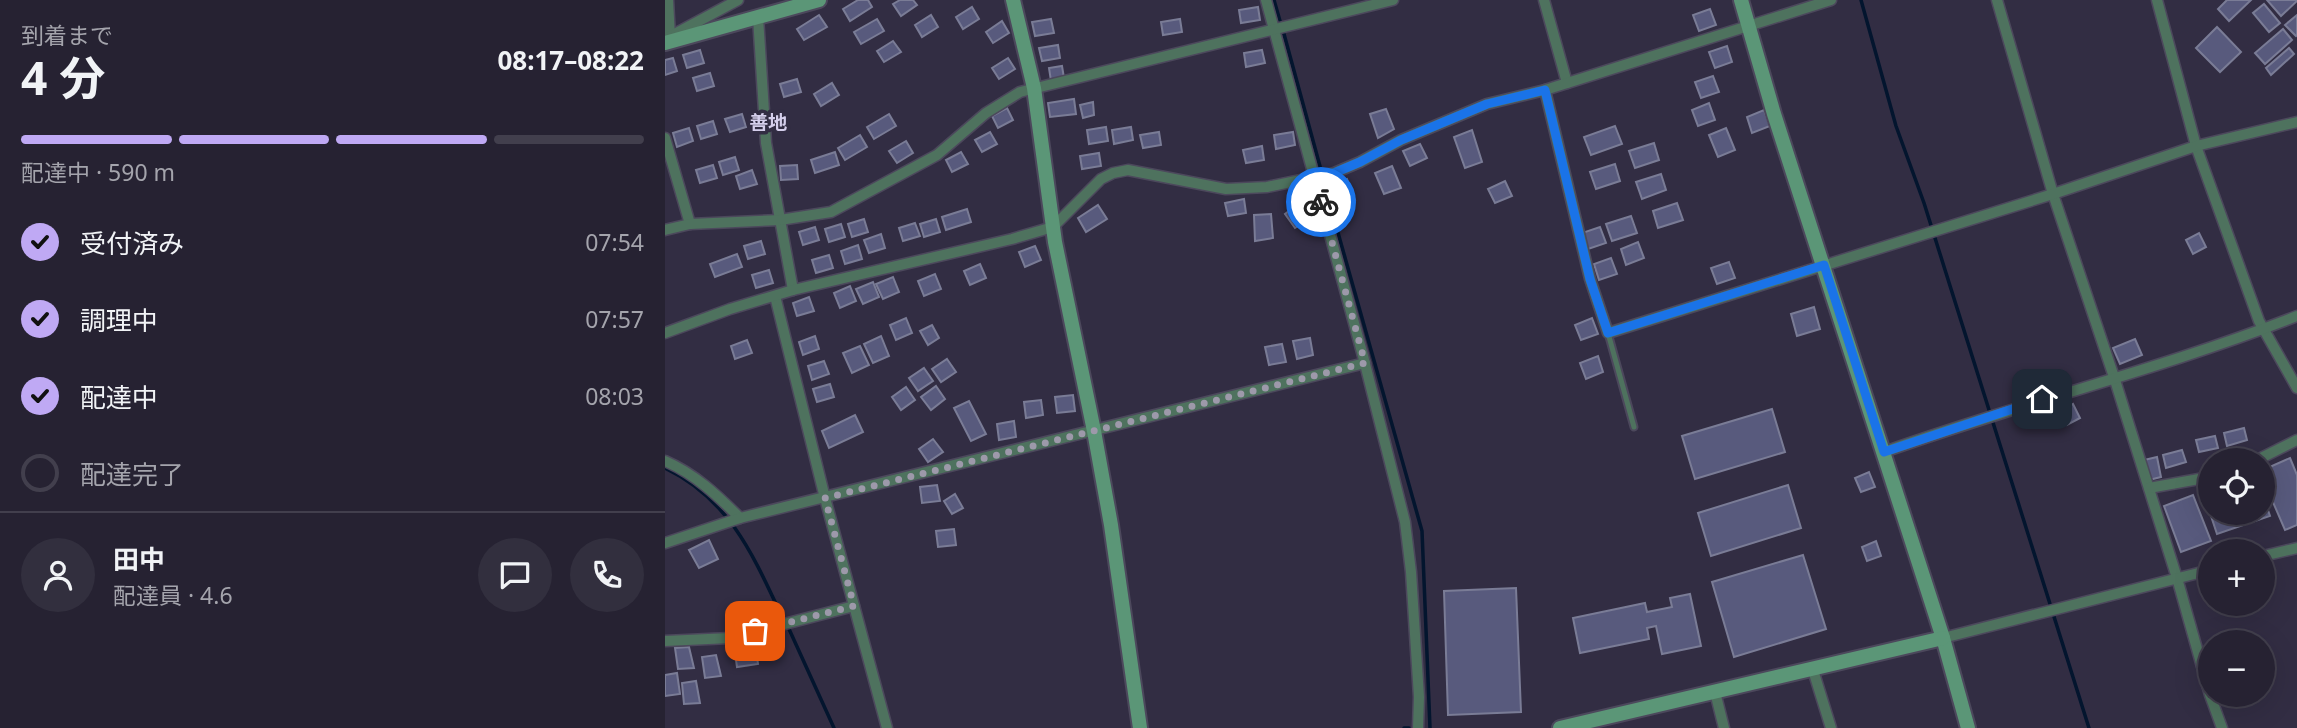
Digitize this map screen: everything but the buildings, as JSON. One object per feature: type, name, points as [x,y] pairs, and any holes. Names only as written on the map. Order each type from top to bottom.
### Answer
[{"type":"street","points":[[667,40],[668,0]]},
{"type":"street","points":[[667,40],[738,0]]},
{"type":"street","points":[[667,40],[819,0]]},
{"type":"street","points":[[1013,0],[1034,88],[1053,227],[1111,525],[1140,728]]},
{"type":"street","points":[[1266,0],[1365,363],[1405,522],[1419,697],[1418,728]]},
{"type":"street","points":[[665,230],[690,224],[780,220],[831,212],[937,155],[998,104],[1020,92],[1393,0]]},
{"type":"street","points":[[1544,0],[1567,83]]},
{"type":"street","points":[[1741,0],[1943,638],[1968,728]]},
{"type":"street","points":[[665,333],[793,290],[1053,227],[1101,179],[1113,173],[1128,170],[1226,189],[1267,187],[1334,173],[1401,140],[1487,104],[1545,90],[1831,0]]},
{"type":"street","points":[[1997,0],[2053,194],[2114,377],[2222,728]]},
{"type":"street","points":[[2157,0],[2196,146],[2263,329],[2297,388]]},
{"type":"street","points":[[758,17],[767,143],[793,290]]},
{"type":"street","points":[[1545,90],[1590,279],[1608,333],[2053,194],[2196,146],[2297,122]]},
{"type":"street","points":[[665,138],[690,224]]},
{"type":"street","points":[[775,296],[825,498],[887,728]]},
{"type":"street","points":[[1884,452],[2297,316]]},
{"type":"street","points":[[665,543],[738,518],[1365,363]]},
{"type":"street","points":[[2275,451],[2297,440]]},
{"type":"street","points":[[665,461],[706,486],[738,518]]},
{"type":"street","points":[[2149,488],[2198,479]]},
{"type":"street","points":[[2275,553],[2297,548]]},
{"type":"street","points":[[1560,728],[1813,670],[2198,573]]},
{"type":"street","points":[[665,641],[730,638],[854,606]]},
{"type":"street","points":[[1813,670],[1831,728]]},
{"type":"street","points":[[1715,692],[1724,728]]},
{"type":"lane","points":[[1608,333],[1633,427]]},
{"type":"waterway","points":[[1274,0],[1280,21]]},
{"type":"waterway","points":[[1861,0],[1896,126],[1924,203],[2089,728]]},
{"type":"waterway","points":[[1284,34],[1321,170]]},
{"type":"waterway","points":[[1324,183],[1422,531],[1430,728]]},
{"type":"waterway","points":[[665,468],[688,481],[723,513],[750,552],[783,619]]},
{"type":"waterway","points":[[789,629],[834,728]]},
{"type":"waterway","points":[[1404,728],[1409,728]]},
{"type":"way so far","points":[[755,631],[854,606],[825,498],[1365,363],[1321,202]]},
{"type":"district","name":"善地","points":[[768,122]]},
{"type":"route","points":[[1321,202],[1313,177],[1334,173],[1401,140],[1487,104],[1545,90],[1590,279],[1608,333],[1824,265],[1884,452],[2042,399]]}]
